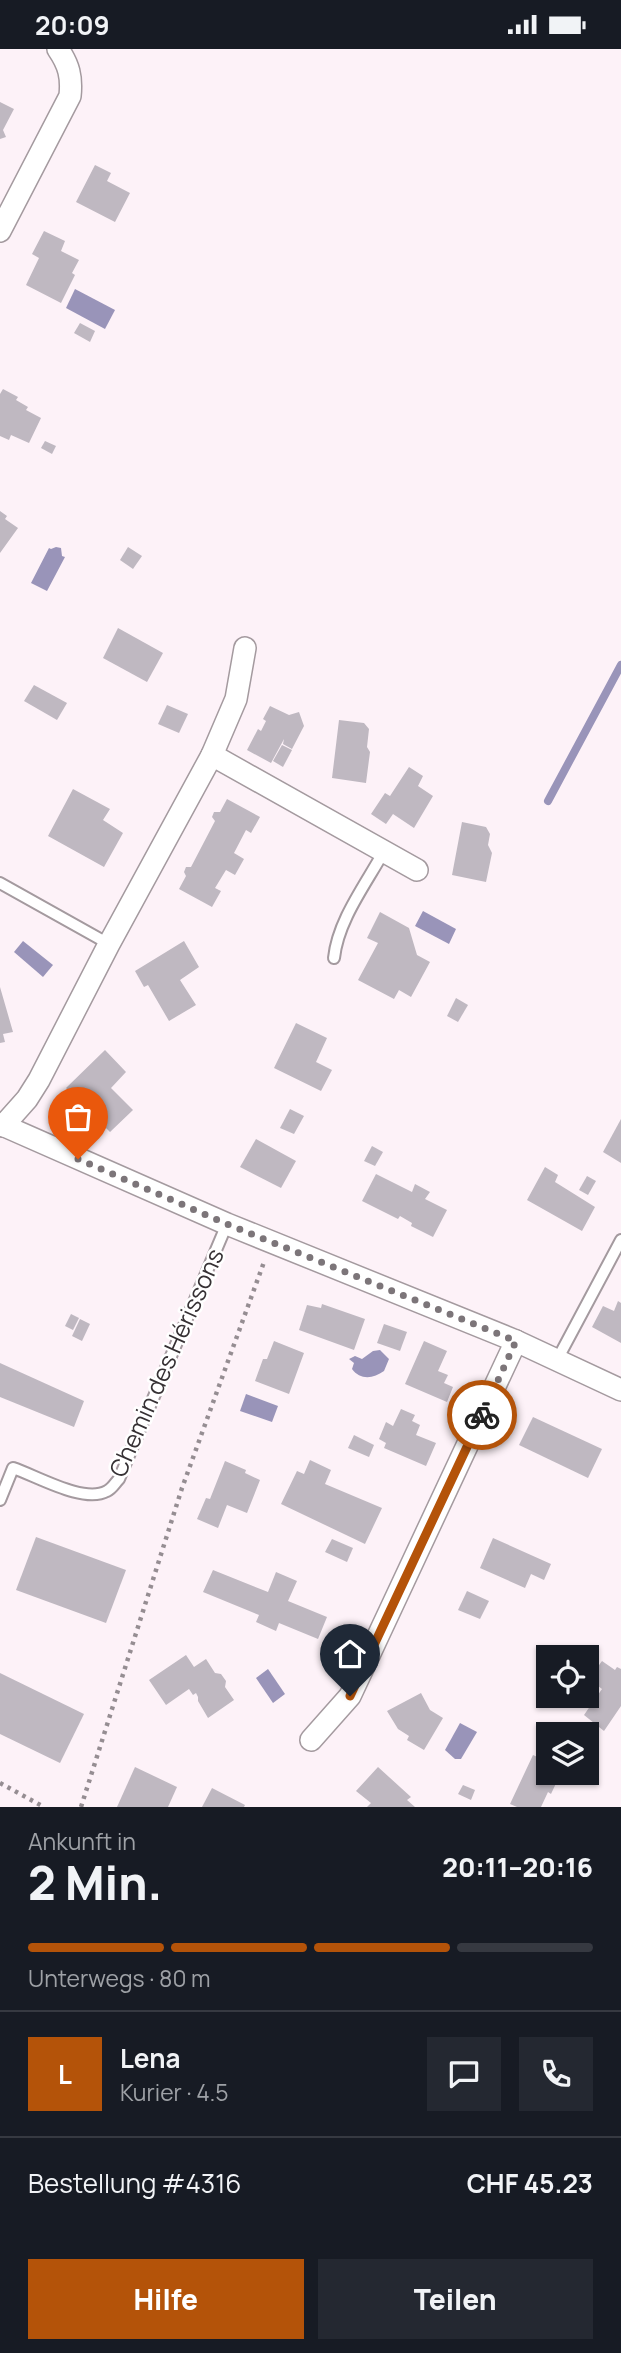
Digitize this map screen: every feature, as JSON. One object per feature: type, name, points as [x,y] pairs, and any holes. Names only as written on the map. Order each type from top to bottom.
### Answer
[{"type":"street","points":[[0,232],[70,96],[72,79],[69,67],[58,49]]},
{"type":"street","points":[[244,648],[236,699],[212,755],[109,944],[39,1080],[27,1099],[1,1125],[227,1224],[516,1341],[621,1390]]},
{"type":"street","points":[[212,755],[417,870]]},
{"type":"street","points":[[311,1740],[350,1696],[516,1341]]},
{"type":"lane","points":[[334,958],[340,932],[384,851]]},
{"type":"lane","points":[[0,883],[109,944]]},
{"type":"lane","name":"Chemin des Hérissons","points":[[0,1500],[13,1468],[80,1494],[94,1496],[109,1490],[119,1479],[227,1224]]},
{"type":"lane","points":[[557,1360],[621,1240]]},
{"type":"path","points":[[81,1807],[182,1488],[273,1242]]},
{"type":"path","points":[[0,1783],[44,1807]]},
{"type":"shaded area","points":[[75,289],[115,310],[105,329],[66,308]]},
{"type":"shaded area","points":[[49,548],[61,548],[62,556],[65,557],[47,591],[31,583]]},
{"type":"shaded area","points":[[423,911],[456,929],[449,944],[415,926]]},
{"type":"shaded area","points":[[23,941],[53,965],[43,977],[14,952]]},
{"type":"shaded area","points":[[380,1350],[389,1359],[384,1371],[367,1377],[355,1373],[352,1369],[354,1363],[349,1359],[355,1356],[362,1359],[373,1351]]},
{"type":"shaded area","points":[[246,1394],[278,1406],[272,1422],[240,1411]]},
{"type":"shaded area","points":[[268,1669],[285,1694],[273,1703],[256,1678]]},
{"type":"shaded area","points":[[460,1723],[477,1732],[461,1759],[455,1759],[445,1750]]},
{"type":"building","points":[[0,102],[14,109],[3,130],[6,137],[0,139]]},
{"type":"building","points":[[95,165],[111,173],[107,181],[130,193],[115,222],[76,202]]},
{"type":"building","points":[[44,231],[65,241],[61,251],[79,260],[72,273],[75,275],[61,303],[26,285],[39,258],[32,254]]},
{"type":"building","points":[[80,323],[95,331],[90,342],[74,333]]},
{"type":"building","points":[[3,389],[18,397],[16,400],[28,407],[26,410],[41,418],[29,443],[11,435],[9,440],[0,436],[0,394]]},
{"type":"building","points":[[45,441],[56,446],[52,454],[41,448]]},
{"type":"building","points":[[0,511],[7,516],[5,519],[18,528],[0,553]]},
{"type":"building","points":[[128,547],[142,556],[133,569],[120,560]]},
{"type":"building","points":[[118,628],[163,653],[147,682],[103,658]]},
{"type":"building","points":[[34,685],[67,703],[57,720],[24,701]]},
{"type":"building","points":[[167,705],[188,714],[179,733],[158,724]]},
{"type":"building","points":[[270,706],[289,715],[299,712],[304,726],[292,749],[283,744],[284,739],[271,763],[247,750],[258,729],[261,731],[266,721],[263,719]]},
{"type":"building","points":[[339,720],[364,723],[369,729],[367,747],[370,752],[366,783],[332,778]]},
{"type":"building","points":[[282,745],[292,750],[283,767],[273,761]]},
{"type":"building","points":[[409,767],[423,776],[418,786],[433,796],[414,828],[393,814],[386,824],[371,814],[385,793],[390,796]]},
{"type":"building","points":[[73,789],[110,809],[103,820],[123,833],[104,867],[48,836]]},
{"type":"building","points":[[227,799],[260,817],[251,833],[246,830],[234,853],[244,859],[235,875],[226,870],[215,888],[221,891],[212,907],[179,889],[186,876],[186,867],[191,867],[215,821],[212,817],[214,812],[220,812]]},
{"type":"building","points":[[462,822],[486,827],[490,834],[488,845],[492,853],[486,882],[452,875]]},
{"type":"building","points":[[380,912],[409,928],[417,955],[430,962],[411,997],[399,990],[394,999],[358,980],[378,943],[367,938]]},
{"type":"building","points":[[184,941],[199,967],[180,980],[196,1005],[169,1021],[148,985],[144,987],[135,971]]},
{"type":"building","points":[[0,987],[13,1032],[3,1034],[5,1042],[0,1043]]},
{"type":"building","points":[[456,998],[468,1005],[458,1022],[447,1016]]},
{"type":"building","points":[[296,1023],[327,1038],[316,1062],[332,1070],[321,1091],[274,1068]]},
{"type":"building","points":[[105,1050],[126,1072],[111,1088],[133,1110],[110,1132],[66,1088]]},
{"type":"building","points":[[290,1109],[304,1116],[294,1134],[280,1128]]},
{"type":"building","points":[[621,1119],[621,1163],[603,1152]]},
{"type":"building","points":[[256,1139],[296,1161],[281,1188],[240,1167]]},
{"type":"building","points":[[372,1146],[383,1152],[375,1166],[364,1161]]},
{"type":"building","points":[[545,1167],[558,1175],[555,1182],[595,1207],[582,1231],[527,1200]]},
{"type":"building","points":[[376,1174],[412,1192],[415,1184],[430,1192],[425,1199],[447,1210],[433,1237],[411,1226],[412,1223],[400,1216],[398,1219],[362,1201]]},
{"type":"building","points":[[587,1176],[596,1181],[588,1195],[579,1190]]},
{"type":"building","points":[[618,1301],[621,1303],[621,1343],[592,1327],[603,1306],[614,1311]]},
{"type":"building","points":[[322,1304],[365,1319],[354,1350],[299,1330],[307,1305],[321,1308]]},
{"type":"building","points":[[71,1314],[79,1318],[73,1330],[65,1326]]},
{"type":"building","points":[[80,1319],[90,1324],[82,1341],[72,1336]]},
{"type":"building","points":[[384,1324],[407,1332],[400,1351],[377,1343]]},
{"type":"building","points":[[274,1341],[304,1353],[289,1394],[255,1381],[263,1359],[267,1359]]},
{"type":"building","points":[[424,1341],[447,1351],[438,1371],[448,1375],[444,1383],[453,1387],[447,1402],[405,1384]]},
{"type":"building","points":[[0,1363],[84,1401],[74,1427],[0,1397]]},
{"type":"building","points":[[401,1409],[415,1415],[412,1421],[420,1425],[416,1435],[436,1443],[426,1466],[384,1448],[386,1443],[379,1439],[386,1422],[393,1426]]},
{"type":"building","points":[[533,1417],[602,1449],[588,1478],[519,1445]]},
{"type":"building","points":[[354,1435],[374,1445],[369,1457],[348,1448]]},
{"type":"building","points":[[310,1460],[331,1470],[325,1484],[382,1508],[365,1544],[281,1504],[297,1471],[304,1474]]},
{"type":"building","points":[[225,1461],[246,1470],[245,1473],[260,1480],[247,1513],[227,1505],[218,1528],[197,1519],[206,1498],[210,1499]]},
{"type":"building","points":[[36,1537],[126,1570],[106,1623],[16,1590]]},
{"type":"building","points":[[493,1538],[551,1564],[544,1580],[531,1574],[525,1588],[480,1568]]},
{"type":"building","points":[[332,1539],[353,1548],[347,1562],[325,1552]]},
{"type":"building","points":[[213,1570],[268,1592],[276,1572],[297,1581],[288,1601],[327,1617],[318,1639],[279,1623],[276,1631],[256,1622],[259,1615],[203,1592]]},
{"type":"building","points":[[467,1591],[489,1601],[480,1619],[458,1610]]},
{"type":"building","points":[[186,1655],[194,1667],[206,1659],[215,1673],[221,1674],[226,1681],[225,1687],[234,1700],[208,1718],[196,1693],[193,1695],[189,1689],[166,1705],[149,1680]]},
{"type":"building","points":[[602,1661],[615,1670],[617,1667],[621,1669],[621,1706],[604,1731],[599,1727],[599,1722],[593,1722],[584,1715],[589,1708],[599,1708],[599,1693],[602,1689],[599,1687],[599,1665]]},
{"type":"building","points":[[0,1673],[84,1714],[60,1763],[0,1734]]},
{"type":"building","points":[[421,1693],[430,1710],[443,1718],[424,1750],[407,1740],[409,1736],[398,1729],[387,1711]]},
{"type":"building","points":[[533,1755],[536,1756],[536,1785],[555,1785],[551,1794],[548,1792],[541,1807],[517,1807],[510,1804]]},
{"type":"building","points":[[135,1767],[177,1787],[168,1807],[117,1807]]},
{"type":"building","points":[[378,1767],[411,1797],[407,1800],[415,1807],[367,1807],[371,1803],[356,1791]]},
{"type":"building","points":[[463,1785],[475,1790],[471,1800],[458,1794]]},
{"type":"building","points":[[212,1788],[245,1805],[244,1807],[202,1807]]},
{"type":"waterway","points":[[548,801],[621,665]]},
{"type":"way so far","points":[[78,1159],[227,1224],[516,1341],[482,1415]]},
{"type":"route","points":[[350,1696],[482,1415]]}]
